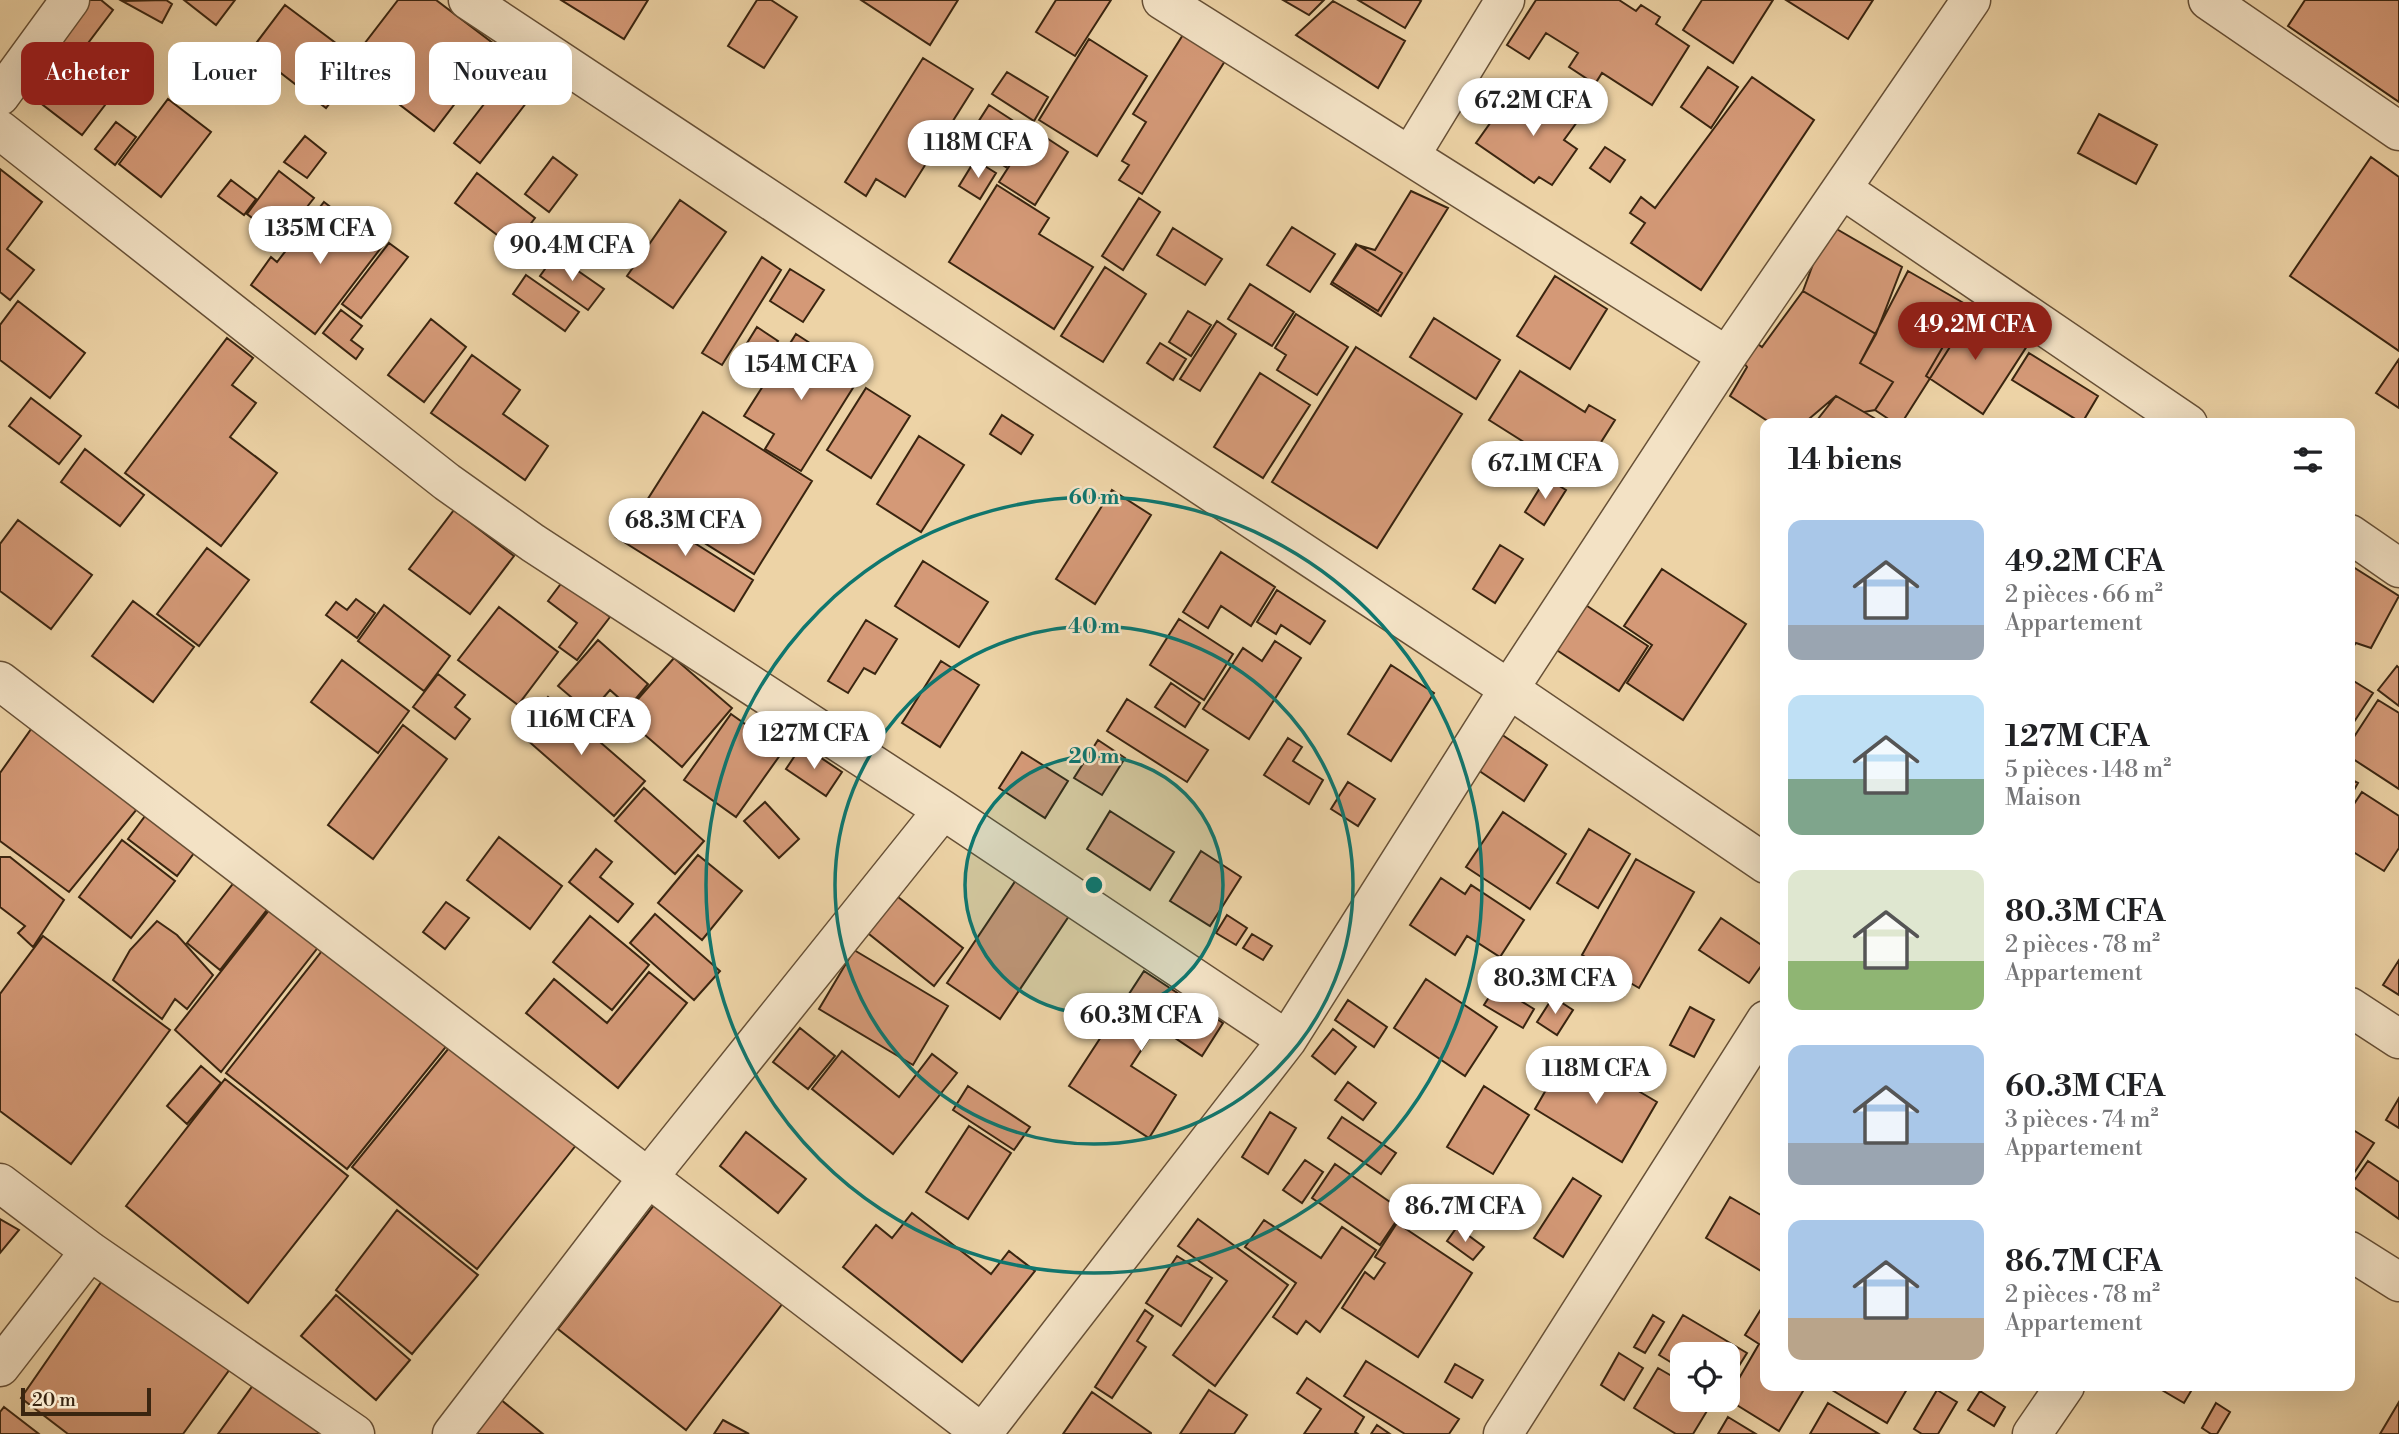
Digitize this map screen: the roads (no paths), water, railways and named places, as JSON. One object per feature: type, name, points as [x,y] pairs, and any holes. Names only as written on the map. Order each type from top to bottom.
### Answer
[{"type":"street","points":[[0,96],[71,0]]},
{"type":"street","points":[[468,0],[1509,689],[1760,860]]},
{"type":"street","points":[[1162,0],[1727,356]]},
{"type":"street","points":[[1410,156],[1505,0]]},
{"type":"street","points":[[0,681],[983,1434],[1287,1040],[1509,689],[1727,356],[1970,0]]},
{"type":"street","points":[[2208,0],[2399,131]]},
{"type":"street","points":[[0,130],[447,482],[629,607],[943,810],[1287,1040]]},
{"type":"street","points":[[1842,189],[2168,418]]},
{"type":"street","points":[[2355,537],[2399,568]]},
{"type":"street","points":[[452,1434],[648,1179],[943,810]]},
{"type":"street","points":[[2355,1010],[2399,1039]]},
{"type":"street","points":[[1503,1434],[1760,1029]]},
{"type":"street","points":[[0,1183],[90,1251],[355,1434]]},
{"type":"street","points":[[0,1367],[90,1251]]},
{"type":"street","points":[[2355,1254],[2399,1282]]},
{"type":"street","points":[[2032,1434],[2062,1391]]}]
